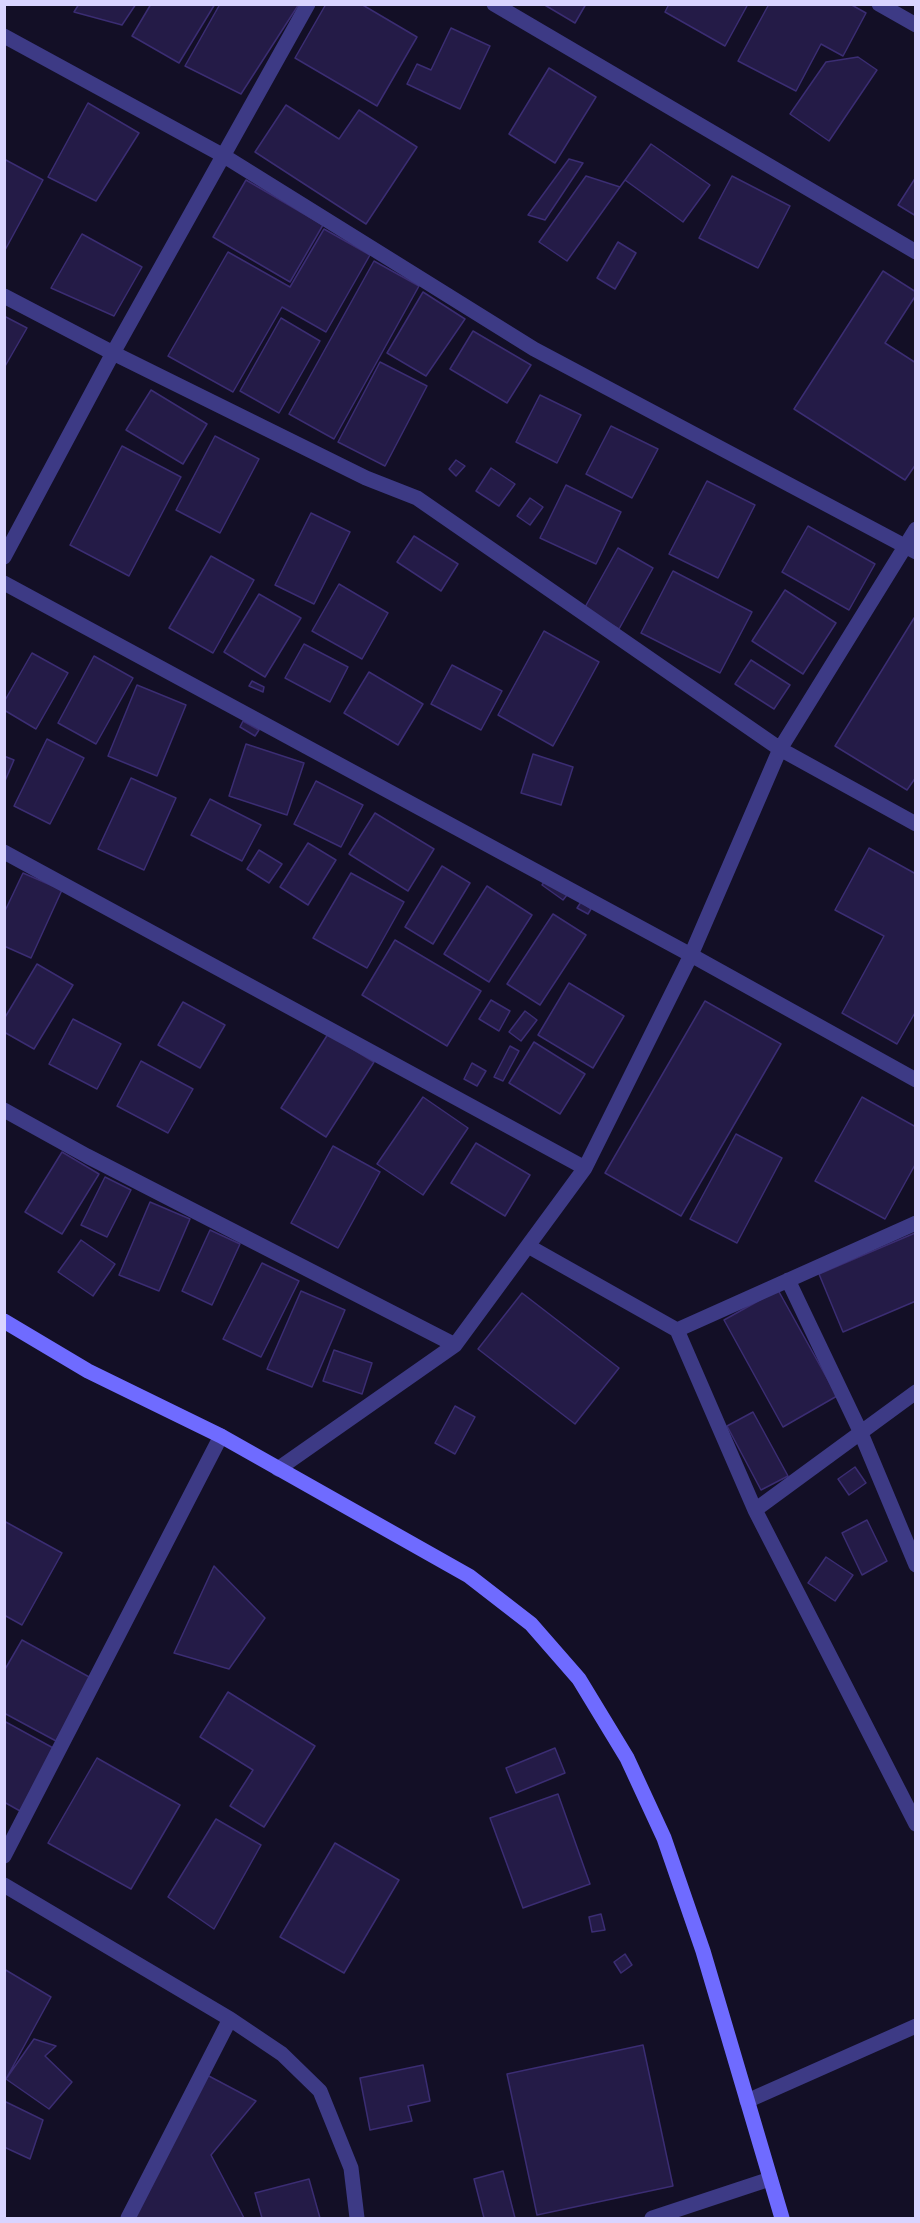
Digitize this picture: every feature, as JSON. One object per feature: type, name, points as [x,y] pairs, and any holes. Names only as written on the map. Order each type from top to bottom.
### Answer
[{"type":"street","points":[[4,557],[113,353],[308,4]]},
{"type":"street","points":[[494,4],[915,252]]},
{"type":"street","points":[[879,4],[915,25]]},
{"type":"street","points":[[4,36],[224,156],[534,349],[911,549]]},
{"type":"street","points":[[4,296],[113,353],[366,478],[417,498],[780,749],[915,825]]},
{"type":"street","points":[[278,1469],[455,1345],[585,1168],[691,955],[780,749],[911,549],[915,529]]},
{"type":"street","points":[[4,583],[691,955],[915,1080]]},
{"type":"street","points":[[4,852],[585,1168]]},
{"type":"street","points":[[4,1110],[87,1156],[455,1345]]},
{"type":"street","points":[[677,1330],[915,1223]]},
{"type":"street","points":[[528,1246],[677,1330],[755,1510],[915,1824]]},
{"type":"street","points":[[788,1280],[860,1431],[915,1565]]},
{"type":"street","points":[[4,1321],[88,1371],[221,1436],[469,1576],[531,1624],[579,1679],[627,1758],[664,1838],[703,1951],[782,2218]]},
{"type":"street","points":[[755,1510],[915,1392]]},
{"type":"street","points":[[4,1856],[221,1436]]},
{"type":"street","points":[[4,1885],[230,2019],[282,2054],[320,2091],[351,2168],[357,2218]]},
{"type":"street","points":[[128,2218],[230,2019]]},
{"type":"street","points":[[747,2101],[915,2026]]},
{"type":"street","points":[[652,2218],[770,2179]]},
{"type":"building","points":[[79,4],[136,4],[122,25],[74,12]]},
{"type":"building","points":[[151,4],[215,4],[179,63],[132,36]]},
{"type":"building","points":[[220,4],[299,4],[241,94],[185,66]]},
{"type":"building","points":[[326,4],[361,4],[417,37],[377,106],[295,58]]},
{"type":"building","points":[[543,4],[586,4],[575,23]]},
{"type":"building","points":[[669,4],[748,4],[725,46],[665,12]]},
{"type":"building","points":[[769,4],[850,4],[866,13],[843,56],[821,44],[796,91],[738,61]]},
{"type":"building","points":[[451,28],[490,46],[460,109],[407,84],[417,64],[431,70]]},
{"type":"building","points":[[858,57],[877,70],[829,141],[790,114],[826,62]]},
{"type":"building","points":[[549,68],[596,97],[555,163],[509,134]]},
{"type":"building","points":[[88,103],[139,133],[96,201],[48,177]]},
{"type":"building","points":[[286,105],[339,139],[359,110],[417,147],[366,224],[255,152]]},
{"type":"building","points":[[651,144],[710,185],[683,222],[625,180]]},
{"type":"building","points":[[4,159],[43,180],[4,252]]},
{"type":"building","points":[[569,159],[583,163],[545,220],[528,215]]},
{"type":"building","points":[[586,176],[620,187],[567,261],[539,242]]},
{"type":"building","points":[[732,176],[790,206],[758,268],[699,238]]},
{"type":"building","points":[[916,177],[916,216],[898,205]]},
{"type":"building","points":[[246,180],[323,225],[290,282],[213,237]]},
{"type":"building","points":[[324,229],[370,255],[326,332],[282,307],[233,392],[168,356],[228,252],[290,287]]},
{"type":"building","points":[[82,234],[142,267],[114,316],[51,288]]},
{"type":"building","points":[[618,242],[636,253],[615,289],[597,278]]},
{"type":"building","points":[[374,261],[419,286],[334,439],[289,414]]},
{"type":"building","points":[[883,271],[916,292],[885,343],[916,363],[916,464],[905,480],[794,409]]},
{"type":"building","points":[[423,292],[465,319],[426,376],[387,353]]},
{"type":"building","points":[[4,316],[27,328],[4,368]]},
{"type":"building","points":[[281,318],[320,341],[279,413],[240,391]]},
{"type":"building","points":[[473,331],[531,365],[507,403],[450,369]]},
{"type":"building","points":[[380,362],[427,386],[385,466],[338,442]]},
{"type":"building","points":[[151,390],[207,424],[183,464],[126,430]]},
{"type":"building","points":[[540,395],[581,415],[557,463],[516,442]]},
{"type":"building","points":[[611,426],[658,449],[632,498],[586,474]]},
{"type":"building","points":[[215,436],[259,459],[220,533],[176,510]]},
{"type":"building","points":[[122,446],[181,477],[129,576],[70,545]]},
{"type":"building","points":[[456,460],[465,466],[456,476],[449,469]]},
{"type":"building","points":[[491,468],[515,484],[499,506],[476,491]]},
{"type":"building","points":[[707,481],[755,505],[718,578],[669,554]]},
{"type":"building","points":[[566,485],[621,512],[596,564],[540,538]]},
{"type":"building","points":[[530,498],[543,507],[530,525],[517,516]]},
{"type":"building","points":[[311,513],[350,532],[314,604],[275,585]]},
{"type":"building","points":[[808,526],[875,564],[849,610],[782,572]]},
{"type":"building","points":[[414,536],[458,564],[441,591],[397,562]]},
{"type":"building","points":[[618,548],[653,568],[619,629],[584,609]]},
{"type":"building","points":[[211,556],[254,580],[213,653],[169,628]]},
{"type":"building","points":[[673,571],[752,612],[720,673],[641,633]]},
{"type":"building","points":[[339,584],[388,613],[362,659],[312,631]]},
{"type":"building","points":[[785,590],[836,623],[803,674],[752,641]]},
{"type":"building","points":[[259,594],[301,618],[265,677],[224,652]]},
{"type":"building","points":[[916,615],[916,777],[907,790],[835,746]]},
{"type":"building","points":[[544,631],[599,662],[553,746],[498,715]]},
{"type":"building","points":[[304,644],[348,667],[330,702],[285,678]]},
{"type":"building","points":[[32,653],[68,673],[36,729],[4,710],[4,702]]},
{"type":"building","points":[[94,656],[133,678],[96,744],[58,723]]},
{"type":"building","points":[[751,660],[790,685],[774,709],[735,684]]},
{"type":"building","points":[[452,665],[502,691],[481,730],[431,704]]},
{"type":"building","points":[[369,672],[423,704],[398,745],[344,713]]},
{"type":"building","points":[[252,681],[264,687],[263,692],[249,686]]},
{"type":"building","points":[[137,685],[186,705],[157,776],[108,756]]},
{"type":"building","points":[[243,721],[259,730],[255,736],[240,727]]},
{"type":"building","points":[[47,739],[84,758],[50,824],[14,806]]},
{"type":"building","points":[[246,744],[304,763],[287,815],[229,796]]},
{"type":"building","points":[[533,754],[573,767],[561,805],[521,793]]},
{"type":"building","points":[[4,756],[14,760],[5,781],[4,781]]},
{"type":"building","points":[[131,778],[176,798],[144,870],[98,849]]},
{"type":"building","points":[[316,781],[363,805],[341,847],[294,824]]},
{"type":"building","points":[[210,799],[261,825],[242,861],[191,835]]},
{"type":"building","points":[[375,813],[434,849],[408,891],[349,854]]},
{"type":"building","points":[[308,843],[336,860],[308,905],[280,887]]},
{"type":"building","points":[[869,848],[916,874],[916,1011],[897,1044],[842,1013],[884,936],[835,910]]},
{"type":"building","points":[[259,850],[282,864],[269,883],[247,869]]},
{"type":"building","points":[[442,866],[470,883],[433,944],[405,927]]},
{"type":"building","points":[[23,873],[62,890],[31,958],[4,946],[4,913]]},
{"type":"building","points":[[351,873],[404,902],[367,968],[313,938]]},
{"type":"building","points":[[546,879],[567,895],[563,900],[542,885]]},
{"type":"building","points":[[487,886],[532,915],[489,982],[444,954]]},
{"type":"building","points":[[581,902],[591,909],[588,914],[577,908]]},
{"type":"building","points":[[553,914],[586,935],[540,1005],[507,984]]},
{"type":"building","points":[[395,940],[481,991],[447,1046],[362,995]]},
{"type":"building","points":[[37,964],[73,985],[34,1049],[4,1032],[4,1019]]},
{"type":"building","points":[[569,983],[624,1016],[593,1068],[538,1035]]},
{"type":"building","points":[[491,1000],[510,1011],[499,1031],[479,1019]]},
{"type":"building","points":[[705,1001],[781,1044],[681,1216],[605,1173]]},
{"type":"building","points":[[183,1002],[225,1025],[200,1068],[158,1045]]},
{"type":"building","points":[[525,1011],[537,1020],[521,1041],[509,1032]]},
{"type":"building","points":[[73,1019],[121,1044],[97,1089],[49,1064]]},
{"type":"building","points":[[328,1034],[374,1062],[326,1137],[281,1108]]},
{"type":"building","points":[[534,1042],[585,1074],[560,1114],[509,1083]]},
{"type":"building","points":[[510,1046],[519,1051],[503,1081],[494,1077]]},
{"type":"building","points":[[141,1061],[193,1089],[168,1133],[117,1106]]},
{"type":"building","points":[[472,1063],[486,1071],[477,1086],[464,1079]]},
{"type":"building","points":[[423,1097],[468,1128],[423,1195],[377,1164]]},
{"type":"building","points":[[862,1097],[916,1127],[916,1163],[885,1219],[815,1181]]},
{"type":"building","points":[[736,1134],[782,1158],[737,1243],[690,1219]]},
{"type":"building","points":[[476,1143],[530,1175],[505,1216],[451,1183]]},
{"type":"building","points":[[333,1146],[380,1172],[338,1248],[291,1223]]},
{"type":"building","points":[[62,1152],[99,1174],[62,1234],[25,1212]]},
{"type":"building","points":[[105,1177],[131,1190],[107,1237],[81,1225]]},
{"type":"building","points":[[150,1202],[190,1219],[159,1291],[119,1275]]},
{"type":"building","points":[[210,1230],[240,1244],[212,1305],[182,1291]]},
{"type":"building","points":[[915,1233],[916,1301],[843,1332],[819,1274]]},
{"type":"building","points":[[81,1240],[115,1264],[93,1296],[58,1272]]},
{"type":"building","points":[[262,1263],[299,1281],[261,1357],[223,1339]]},
{"type":"building","points":[[778,1290],[837,1396],[783,1427],[724,1320]]},
{"type":"building","points":[[301,1291],[345,1310],[312,1387],[267,1369]]},
{"type":"building","points":[[522,1293],[619,1368],[575,1424],[478,1349]]},
{"type":"building","points":[[334,1350],[372,1363],[362,1394],[323,1381]]},
{"type":"building","points":[[455,1406],[475,1417],[455,1454],[435,1443]]},
{"type":"building","points":[[753,1412],[788,1476],[761,1490],[727,1426]]},
{"type":"building","points":[[855,1467],[866,1483],[849,1495],[838,1479]]},
{"type":"building","points":[[867,1520],[887,1561],[862,1575],[842,1533]]},
{"type":"building","points":[[4,1521],[62,1553],[22,1625],[4,1615]]},
{"type":"building","points":[[826,1557],[853,1575],[835,1601],[808,1583]]},
{"type":"building","points":[[214,1566],[265,1618],[229,1669],[174,1653]]},
{"type":"building","points":[[22,1640],[91,1678],[56,1741],[4,1713],[4,1671]]},
{"type":"building","points":[[228,1692],[315,1746],[264,1827],[230,1806],[253,1770],[200,1737]]},
{"type":"building","points":[[4,1721],[55,1749],[20,1811],[4,1802]]},
{"type":"building","points":[[555,1748],[565,1773],[516,1793],[506,1768]]},
{"type":"building","points":[[97,1758],[180,1805],[131,1889],[48,1843]]},
{"type":"building","points":[[558,1794],[590,1884],[523,1908],[490,1818]]},
{"type":"building","points":[[216,1819],[261,1845],[214,1929],[168,1897]]},
{"type":"building","points":[[335,1843],[399,1880],[344,1973],[280,1937]]},
{"type":"building","points":[[601,1914],[605,1930],[592,1932],[589,1917]]},
{"type":"building","points":[[625,1954],[632,1965],[621,1973],[614,1962]]},
{"type":"building","points":[[4,1969],[51,1997],[6,2079],[4,2078]]},
{"type":"building","points":[[34,2039],[56,2046],[45,2056],[72,2082],[49,2109],[6,2079]]},
{"type":"building","points":[[643,2045],[673,2186],[537,2215],[507,2074]]},
{"type":"building","points":[[423,2065],[430,2101],[408,2106],[412,2121],[370,2130],[360,2078]]},
{"type":"building","points":[[207,2075],[256,2101],[211,2155],[244,2218],[130,2218]]},
{"type":"building","points":[[4,2101],[43,2120],[30,2159],[4,2147]]},
{"type":"building","points":[[503,2171],[515,2218],[484,2218],[474,2179]]},
{"type":"building","points":[[309,2179],[320,2218],[262,2218],[255,2193]]}]
